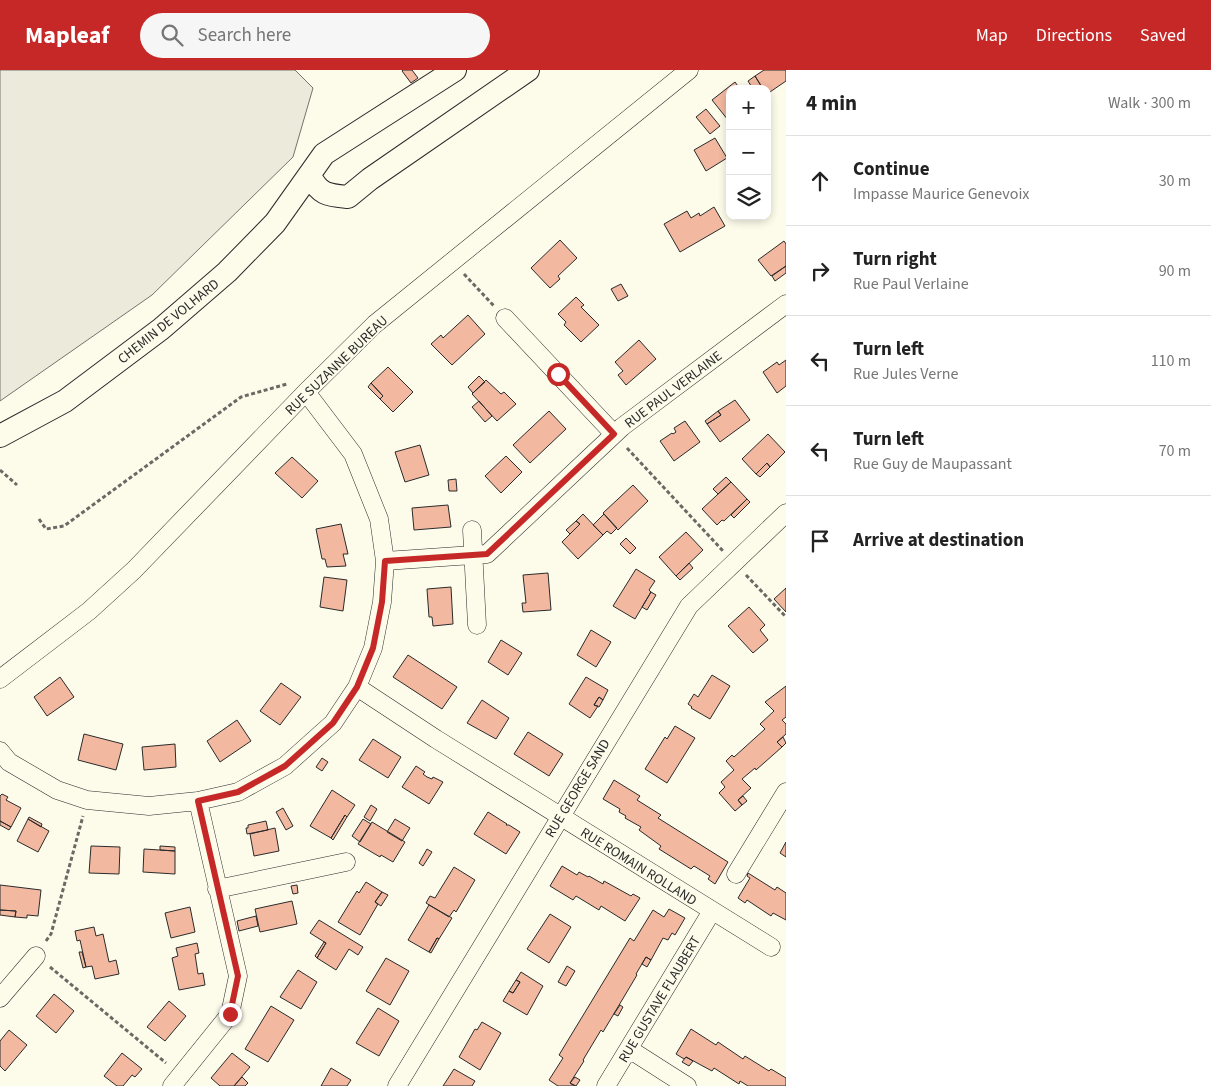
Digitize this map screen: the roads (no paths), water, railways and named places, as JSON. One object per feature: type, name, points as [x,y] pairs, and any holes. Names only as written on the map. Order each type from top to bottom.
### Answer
[{"type":"street","name":"CHEMIN DE VOLHARD","points":[[0,436],[65,400],[161,329],[227,272],[275,223],[324,154],[455,70]]},
{"type":"street","points":[[310,176],[316,187],[330,195],[348,197],[370,178],[528,70]]},
{"type":"street","name":"RUE SUZANNE BUREAU","points":[[0,679],[89,612],[134,570],[306,392],[375,324],[690,70]]},
{"type":"street","name":"RUE PAUL VERLAINE","points":[[385,561],[487,554],[614,434],[786,304]]},
{"type":"street","points":[[505,318],[614,434]]},
{"type":"street","points":[[0,751],[9,762],[57,790],[87,800],[149,806],[198,801],[238,792],[285,766],[333,723],[357,687],[373,648],[382,602],[385,561],[378,519],[353,454],[306,392]]},
{"type":"street","name":"RUE GEORGE SAND","points":[[397,1086],[689,606],[786,513]]},
{"type":"street","points":[[472,530],[477,625]]},
{"type":"street","name":"RUE ROMAIN ROLLAND","points":[[357,687],[436,739],[771,947]]},
{"type":"street","points":[[736,874],[786,792]]},
{"type":"street","points":[[176,1081],[230,1014],[238,976],[198,801]]},
{"type":"street","points":[[217,889],[346,862]]},
{"type":"street","name":"RUE GUSTAVE FLAUBERT","points":[[606,1086],[712,912]]},
{"type":"street","points":[[0,998],[36,956]]},
{"type":"street","points":[[629,1050],[687,1086]]}]
